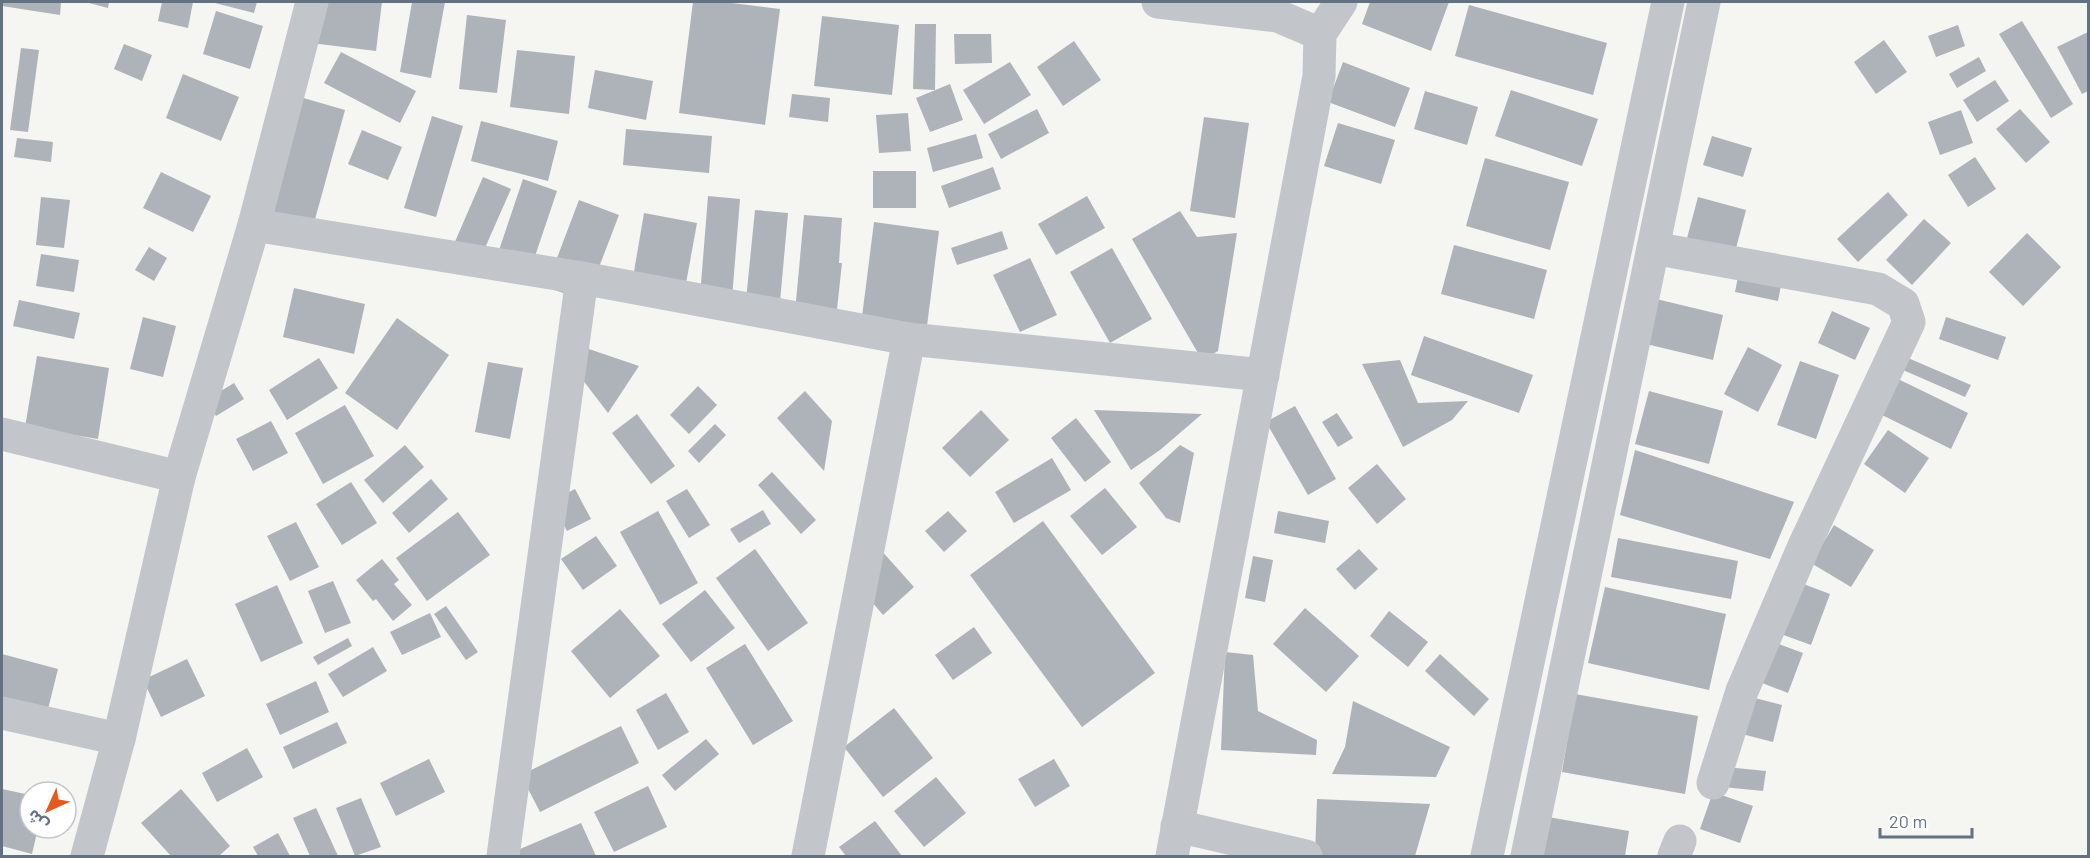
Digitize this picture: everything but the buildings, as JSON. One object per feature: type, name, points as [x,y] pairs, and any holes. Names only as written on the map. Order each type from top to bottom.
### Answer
[{"type":"street","points":[[87,856],[118,739],[179,477],[254,225],[312,2]]},
{"type":"street","points":[[1158,2],[1278,16],[1320,34]]},
{"type":"street","points":[[1306,856],[1174,841],[1319,76],[1320,34],[1341,2]]},
{"type":"street","points":[[1487,856],[1668,2]]},
{"type":"street","points":[[1527,856],[1704,2]]},
{"type":"street","points":[[254,225],[582,278],[909,339],[1263,375]]},
{"type":"street","points":[[1653,248],[1878,289],[1903,303],[1909,322],[1804,546],[1742,691],[1713,783]]},
{"type":"street","points":[[503,856],[582,278]]},
{"type":"street","points":[[808,856],[909,339]]},
{"type":"street","points":[[2,434],[179,477]]},
{"type":"street","points":[[2,713],[118,739]]}]
